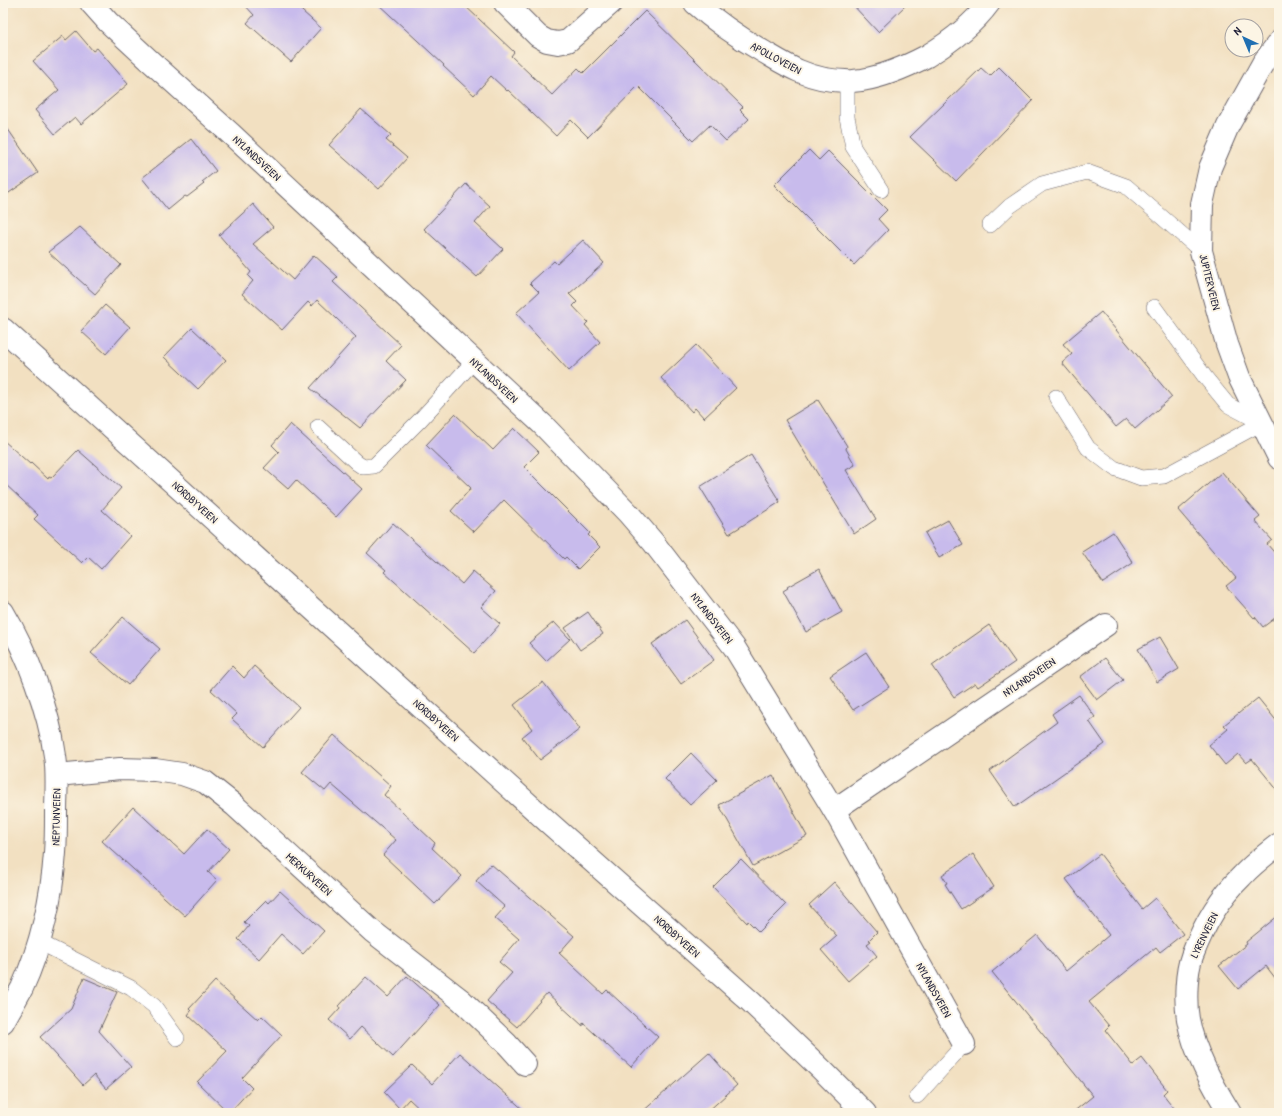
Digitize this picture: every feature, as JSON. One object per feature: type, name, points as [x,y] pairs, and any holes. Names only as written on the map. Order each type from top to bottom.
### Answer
[{"type":"street","name":"NYLANDSVEIEN","points":[[91,3],[120,33],[231,134],[547,430],[628,513],[653,542],[734,647],[834,810],[964,1044]]},
{"type":"street","points":[[505,3],[538,36],[547,41],[558,43],[568,41],[611,3]]},
{"type":"street","name":"APOLLOVEIEN","points":[[695,3],[729,31],[800,72],[847,81],[892,73],[916,62],[939,49],[962,31],[974,21],[989,3]]},
{"type":"street","name":"JUPITERVEIEN","points":[[1279,42],[1263,63],[1228,126],[1210,168],[1202,204],[1201,251],[1227,344],[1239,377],[1279,458]]},
{"type":"street","name":"NORDBYVEIEN","points":[[3,329],[547,821],[751,1002],[865,1113]]},
{"type":"street","name":"NEPTUNVEIEN","points":[[3,612],[32,672],[50,727],[57,774],[55,853],[48,907],[39,942],[22,987],[3,1022]]},
{"type":"street","name":"NYLANDSVEIEN","points":[[834,810],[1106,626]]},
{"type":"street","name":"MERKURVEIEN","points":[[57,774],[120,769],[155,770],[182,774],[205,782],[234,805],[372,931],[461,1000],[507,1044],[525,1064]]},
{"type":"street","name":"LYRENVEIEN","points":[[1230,1113],[1207,1072],[1195,1045],[1188,1018],[1186,984],[1192,957],[1204,930],[1220,901],[1241,877],[1262,857],[1279,844]]},
{"type":"lane","points":[[847,81],[847,117],[854,147],[881,190]]},
{"type":"lane","points":[[990,225],[1010,206],[1042,184],[1087,172],[1126,186],[1201,251]]},
{"type":"lane","points":[[1154,307],[1205,377],[1228,405],[1262,423]]},
{"type":"lane","points":[[318,427],[357,463],[363,467],[374,466],[420,420],[474,361]]},
{"type":"lane","points":[[1056,397],[1088,448],[1114,468],[1141,478],[1164,476],[1262,423]]},
{"type":"lane","points":[[39,942],[131,988],[154,1006],[177,1038]]},
{"type":"lane","points":[[917,1096],[964,1044]]},
{"type":"building","points":[[243,3],[293,3],[321,28],[291,62],[247,23],[254,15]]},
{"type":"building","points":[[377,3],[462,3],[514,52],[511,56],[552,95],[578,68],[583,73],[645,11],[743,107],[740,110],[749,119],[726,141],[710,125],[693,141],[638,86],[588,137],[571,120],[556,136],[508,90],[507,91],[491,76],[474,95]]},
{"type":"building","points":[[851,3],[908,3],[878,32]]},
{"type":"building","points":[[76,31],[93,51],[97,48],[128,84],[81,124],[75,117],[55,134],[35,110],[59,90],[33,61],[63,36],[66,40]]},
{"type":"building","points":[[999,67],[1033,101],[956,181],[910,137],[981,68],[990,76]]},
{"type":"building","points":[[361,109],[391,135],[386,140],[407,158],[379,189],[329,145]]},
{"type":"building","points":[[3,122],[38,173],[3,197]]},
{"type":"building","points":[[191,139],[216,171],[202,182],[204,184],[187,197],[185,196],[168,210],[142,178]]},
{"type":"building","points":[[809,150],[819,160],[828,151],[887,210],[878,219],[888,230],[854,265],[774,185]]},
{"type":"building","points":[[466,184],[490,206],[475,223],[503,249],[477,277],[424,229]]},
{"type":"building","points":[[253,204],[273,227],[253,244],[293,280],[314,255],[338,277],[333,282],[401,345],[386,361],[406,380],[360,428],[310,388],[356,337],[317,300],[312,306],[308,302],[282,330],[242,294],[253,281],[248,276],[251,272],[219,235]]},
{"type":"building","points":[[80,227],[121,265],[95,294],[48,252]]},
{"type":"building","points":[[583,240],[604,263],[569,294],[577,302],[573,306],[588,322],[585,325],[600,342],[569,371],[516,313],[539,292],[530,283],[554,261],[557,264]]},
{"type":"building","points":[[105,305],[130,327],[106,354],[81,331]]},
{"type":"building","points":[[1101,312],[1172,397],[1135,429],[1126,419],[1116,427],[1062,363],[1072,354],[1063,344]]},
{"type":"building","points":[[192,328],[226,360],[198,389],[164,357]]},
{"type":"building","points":[[696,345],[736,388],[704,418],[695,408],[692,412],[661,378]]},
{"type":"building","points":[[818,400],[847,446],[846,449],[855,465],[846,470],[876,519],[854,534],[785,420]]},
{"type":"building","points":[[455,414],[493,450],[514,428],[539,452],[524,467],[590,533],[588,535],[600,547],[578,569],[566,557],[564,559],[504,500],[474,532],[451,511],[471,488],[426,445]]},
{"type":"building","points":[[290,424],[362,489],[336,517],[296,480],[288,489],[264,468],[279,452],[272,445]]},
{"type":"building","points":[[3,440],[48,479],[49,477],[51,478],[78,450],[121,488],[102,510],[130,536],[101,569],[88,557],[82,563],[34,519],[38,515],[3,482]]},
{"type":"building","points":[[751,455],[780,502],[729,534],[700,487]]},
{"type":"building","points":[[1222,472],[1260,517],[1255,521],[1272,540],[1267,544],[1279,558],[1279,615],[1263,627],[1226,586],[1236,578],[1178,510]]},
{"type":"building","points":[[948,520],[963,545],[939,558],[925,533]]},
{"type":"building","points":[[393,523],[462,584],[473,571],[496,591],[481,607],[500,624],[474,653],[384,572],[386,570],[367,553]]},
{"type":"building","points":[[1113,532],[1133,563],[1103,583],[1082,552]]},
{"type":"building","points":[[819,569],[842,612],[806,632],[783,591],[788,588],[787,587]]},
{"type":"building","points":[[588,612],[603,634],[580,650],[565,628]]},
{"type":"building","points":[[123,617],[160,649],[128,685],[91,653]]},
{"type":"building","points":[[685,620],[714,660],[681,684],[652,644]]},
{"type":"building","points":[[554,622],[570,639],[546,661],[529,643]]},
{"type":"building","points":[[989,625],[1015,662],[978,687],[975,683],[954,697],[932,665]]},
{"type":"building","points":[[1160,637],[1179,669],[1157,682],[1138,649]]},
{"type":"building","points":[[866,652],[889,687],[853,710],[830,676]]},
{"type":"building","points":[[1105,658],[1123,680],[1097,700],[1080,677]]},
{"type":"building","points":[[232,666],[244,678],[254,666],[299,707],[263,747],[232,719],[237,714],[211,690]]},
{"type":"building","points":[[543,682],[580,729],[540,760],[522,737],[532,729],[514,705]]},
{"type":"building","points":[[1079,695],[1095,717],[1089,721],[1105,744],[1015,807],[990,771],[1057,722],[1052,714]]},
{"type":"building","points":[[1258,698],[1279,724],[1279,792],[1252,759],[1246,763],[1238,754],[1225,765],[1209,745],[1228,729],[1224,725]]},
{"type":"building","points":[[334,735],[391,786],[384,795],[435,843],[432,848],[462,876],[435,904],[383,855],[396,840],[331,784],[325,791],[302,772]]},
{"type":"building","points":[[691,753],[717,780],[690,805],[665,779]]},
{"type":"building","points":[[773,775],[807,836],[753,866],[719,805]]},
{"type":"building","points":[[133,807],[184,854],[207,829],[229,849],[208,872],[217,880],[185,916],[102,841]]},
{"type":"building","points":[[973,854],[994,887],[961,909],[945,884],[947,883],[942,875]]},
{"type":"building","points":[[1100,854],[1142,909],[1155,898],[1183,934],[1160,952],[1156,947],[1089,1002],[1109,1026],[1105,1030],[1133,1065],[1142,1058],[1167,1090],[1163,1094],[1178,1113],[1072,1113],[1093,1096],[992,972],[1037,935],[1066,971],[1109,935],[1066,879]]},
{"type":"building","points":[[741,859],[786,905],[759,932],[748,921],[747,923],[713,887]]},
{"type":"building","points":[[491,864],[574,936],[559,953],[603,994],[607,990],[658,1037],[631,1067],[583,1023],[583,1026],[547,993],[517,1027],[487,1001],[512,973],[499,962],[519,939],[495,918],[505,907],[476,881]]},
{"type":"building","points":[[834,882],[877,932],[867,944],[877,956],[848,981],[821,950],[837,936],[809,905]]},
{"type":"building","points":[[280,891],[324,931],[303,954],[281,934],[259,959],[238,939],[249,926],[244,922],[266,900],[269,903]]},
{"type":"building","points":[[1279,915],[1279,983],[1266,966],[1238,989],[1219,966],[1247,944],[1246,942]]},
{"type":"building","points":[[407,976],[440,1005],[393,1057],[361,1027],[350,1039],[329,1020],[340,1008],[339,1006],[366,977],[388,997]]},
{"type":"building","points":[[84,978],[117,992],[99,1031],[131,1067],[106,1089],[94,1075],[83,1085],[40,1037],[71,1009]]},
{"type":"building","points":[[215,981],[258,1020],[262,1016],[282,1035],[242,1078],[252,1088],[229,1113],[197,1082],[227,1051],[188,1015],[191,1011],[189,1009]]},
{"type":"building","points":[[460,1053],[527,1113],[424,1113],[409,1099],[400,1109],[384,1092],[412,1065],[432,1084]]},
{"type":"building","points":[[709,1053],[737,1085],[706,1113],[641,1113]]}]
